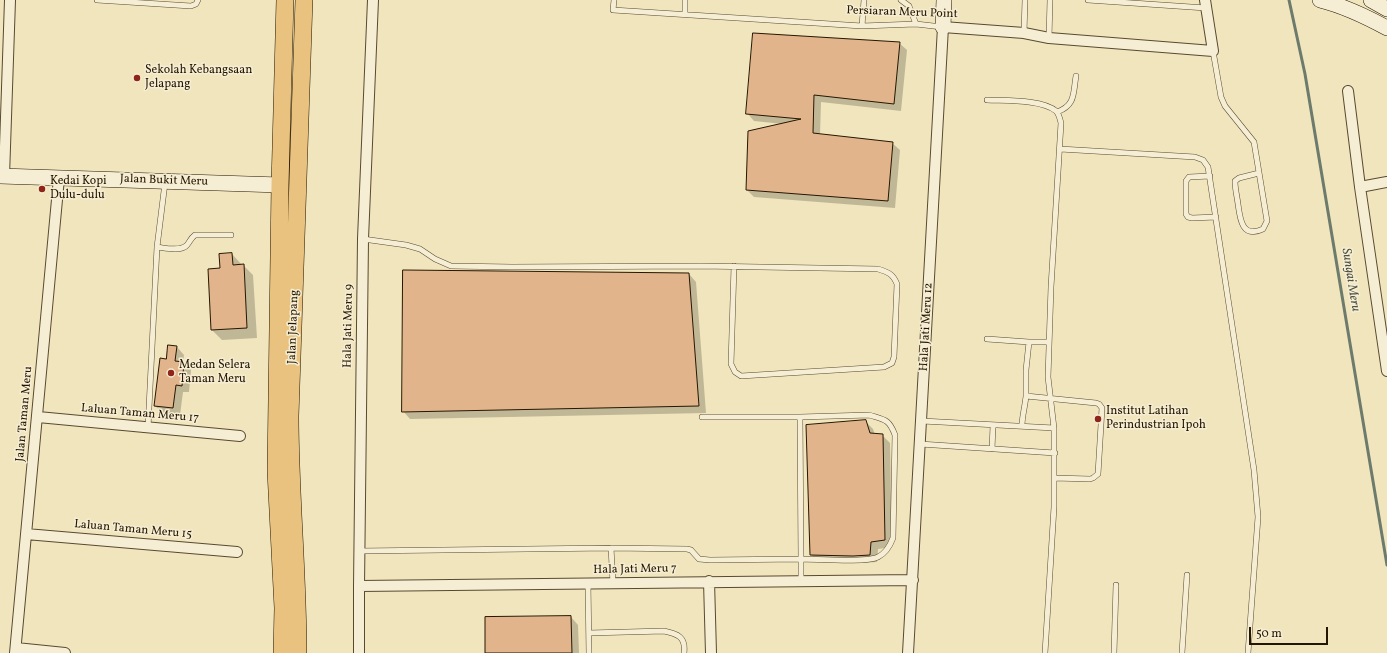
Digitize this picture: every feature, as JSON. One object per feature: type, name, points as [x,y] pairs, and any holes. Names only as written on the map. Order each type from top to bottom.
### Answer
[{"type":"main road","name":"Jalan Jelapang","points":[[282,653],[283,608],[276,471],[280,185],[285,0]]},
{"type":"main road","name":"Jalan Jelapang","points":[[298,653],[298,608],[290,464],[304,0]]},
{"type":"main road","points":[[297,221],[292,198],[280,185],[288,180],[293,174],[299,145]]},
{"type":"street","points":[[2,176],[10,0]]},
{"type":"street","name":"Hala Jati Meru 9","points":[[359,653],[363,239],[373,0]]},
{"type":"street","name":"Hala Jati Meru 12","points":[[908,653],[944,27],[944,0]]},
{"type":"street","points":[[1320,0],[1335,3],[1387,28]]},
{"type":"street","points":[[1371,0],[1387,9]]},
{"type":"street","points":[[1206,4],[1213,51]]},
{"type":"street","name":"Persiaran Meru Point","points":[[944,27],[1024,33],[1049,38],[1213,51]]},
{"type":"street","points":[[1348,91],[1360,187],[1387,371]]},
{"type":"street","name":"Jalan Bukit Meru","points":[[2,176],[280,185]]},
{"type":"street","name":"Jalan Taman Meru","points":[[16,651],[59,178]]},
{"type":"street","points":[[1360,187],[1387,182]]},
{"type":"street","name":"Laluan Taman Meru 17","points":[[38,417],[240,436]]},
{"type":"street","name":"Laluan Taman Meru 15","points":[[26,534],[237,552]]},
{"type":"street","name":"Hala Jati Meru 7","points":[[359,586],[801,580],[912,580]]},
{"type":"street","points":[[709,581],[711,653]]},
{"type":"street","points":[[16,651],[65,653]]},
{"type":"lane","points":[[97,0],[191,6],[196,4],[198,0]]},
{"type":"lane","name":"Persiaran Meru Point","points":[[614,0],[613,10],[862,26],[916,24],[944,27]]},
{"type":"lane","points":[[685,0],[685,14]]},
{"type":"lane","points":[[862,26],[864,0]]},
{"type":"lane","points":[[901,0],[909,6],[916,24]]},
{"type":"lane","points":[[1024,33],[1025,0]]},
{"type":"lane","points":[[1049,38],[1050,0]]},
{"type":"lane","points":[[1088,0],[1206,4]]},
{"type":"lane","points":[[1213,51],[1221,97],[1225,106],[1254,142],[1267,221],[1263,230],[1252,232],[1245,228],[1240,222],[1235,181],[1239,178],[1259,173]]},
{"type":"lane","points":[[1057,112],[1065,109],[1072,102],[1076,76]]},
{"type":"lane","points":[[987,100],[1036,103],[1049,107],[1057,112],[1061,123],[1049,342],[1048,378],[1054,428],[1055,453],[1054,507],[1045,653]]},
{"type":"lane","points":[[1060,149],[1194,157],[1206,163],[1208,166],[1254,470],[1258,517],[1248,653]]},
{"type":"lane","points":[[1210,176],[1189,177],[1186,181],[1186,214],[1188,217],[1192,218],[1216,217]]},
{"type":"lane","points":[[148,428],[157,247],[165,181]]},
{"type":"lane","points":[[157,247],[181,248],[186,246],[190,238],[195,235],[231,235]]},
{"type":"lane","points":[[363,239],[406,245],[420,249],[435,259],[451,266],[734,266],[878,269],[886,271],[894,276],[897,284],[894,357],[892,363],[884,367],[741,376],[735,372],[731,364],[734,266]]},
{"type":"lane","points":[[987,339],[1049,342]]},
{"type":"lane","points":[[1022,426],[1022,416],[1025,412],[1026,370],[1029,342]]},
{"type":"lane","points":[[1026,396],[1050,398],[1060,401],[1096,403],[1101,406],[1103,412],[1098,474],[1090,479],[1054,478]]},
{"type":"lane","points":[[359,551],[611,548],[687,549],[691,550],[700,559],[710,560],[870,560],[884,554],[893,538],[895,435],[892,426],[887,421],[869,416],[702,417]]},
{"type":"lane","points":[[800,417],[801,580]]},
{"type":"lane","points":[[922,421],[993,426],[1054,428]]},
{"type":"lane","points":[[992,450],[993,426]]},
{"type":"lane","points":[[920,444],[1055,453]]},
{"type":"lane","points":[[611,548],[613,583]]},
{"type":"lane","points":[[1182,653],[1187,575]]},
{"type":"lane","points":[[588,583],[589,653]]},
{"type":"lane","points":[[1114,653],[1116,585]]},
{"type":"lane","points":[[589,633],[664,631],[674,633],[681,637],[685,646],[684,653]]},
{"type":"building","points":[[753,33],[900,42],[894,104],[814,95],[813,133],[893,142],[888,201],[746,190],[748,131],[801,119],[746,114]]},
{"type":"building","points":[[232,253],[233,265],[244,264],[247,328],[211,330],[208,269],[220,268],[219,254]]},
{"type":"building","points":[[403,270],[689,273],[699,406],[402,412]]},
{"type":"building","name":"Medan Selera Taman Meru","points":[[168,345],[177,346],[175,361],[184,362],[182,386],[176,385],[173,408],[154,406],[160,358],[166,359]]},
{"type":"building","points":[[866,420],[870,433],[883,434],[885,540],[871,542],[870,555],[810,555],[806,425]]},
{"type":"building","points":[[571,616],[572,653],[485,653],[485,617]]},
{"type":"waterway","name":"Sungai Meru","points":[[1289,0],[1305,74],[1387,565]]},
{"type":"place","name":"Sekolah Kebangsaan Jelapang","points":[[137,78]]},
{"type":"place","name":"Kedai Kopi Dulu-dulu","points":[[42,189]]},
{"type":"place","name":"Medan Selera Taman Meru","points":[[171,373]]},
{"type":"place","name":"Institut Latihan Perindustrian Ipoh","points":[[1098,419]]}]
